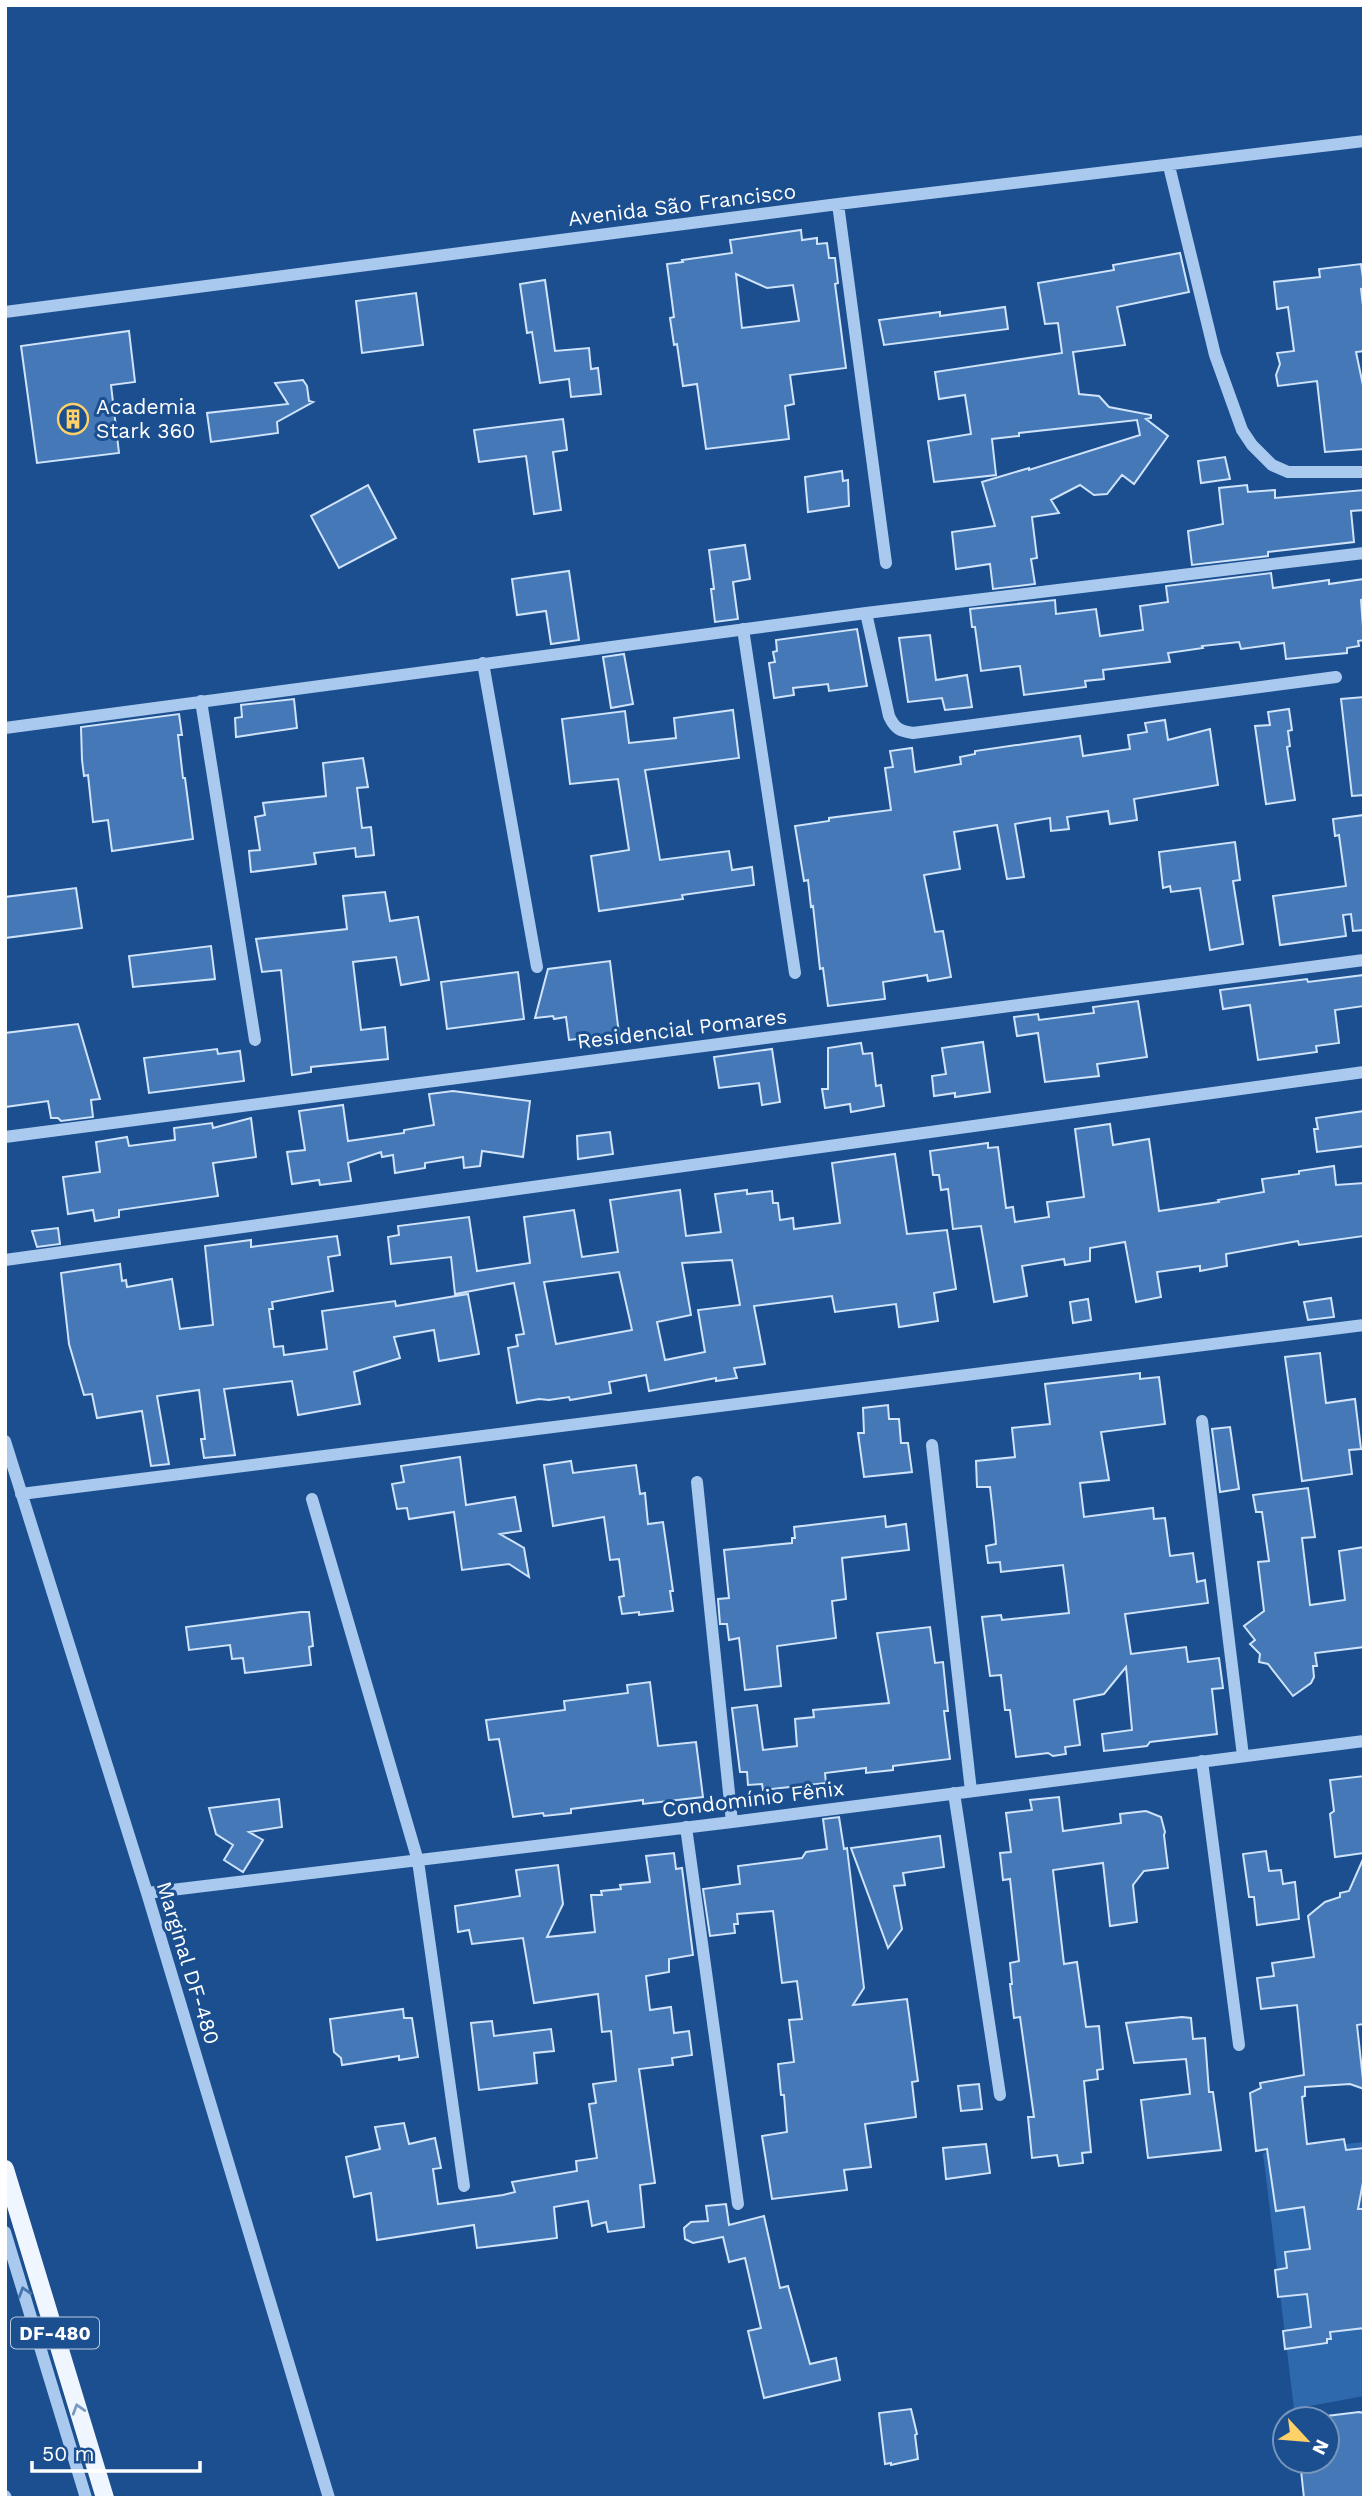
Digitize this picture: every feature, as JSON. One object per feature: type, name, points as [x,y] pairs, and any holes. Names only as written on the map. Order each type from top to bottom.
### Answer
[{"type":"main road","name":"DF-480","points":[[5,2169],[105,2498]]},
{"type":"street","name":"Avenida São Francisco","points":[[5,312],[838,205],[1364,141]]},
{"type":"street","points":[[1169,166],[1215,355],[1242,430],[1272,466],[1288,472],[1364,471]]},
{"type":"street","points":[[838,205],[886,563]]},
{"type":"street","points":[[5,728],[866,613],[1364,553]]},
{"type":"street","points":[[866,613],[889,716],[894,727],[901,732],[914,733],[1336,677]]},
{"type":"street","points":[[743,629],[795,973]]},
{"type":"street","points":[[482,663],[537,967]]},
{"type":"street","points":[[201,701],[255,1040]]},
{"type":"street","name":"Residencial Pomares","points":[[5,1137],[1364,960]]},
{"type":"street","points":[[5,1260],[1364,1072]]},
{"type":"street","points":[[21,1494],[1364,1325]]},
{"type":"street","points":[[1202,1422],[1242,1756]]},
{"type":"street","name":"Marginal DF-480","points":[[5,1441],[147,1894],[329,2498]]},
{"type":"street","points":[[932,1446],[971,1791]]},
{"type":"street","points":[[697,1482],[732,1822]]},
{"type":"street","points":[[312,1499],[418,1861],[464,2186]]},
{"type":"street","name":"Condomínio Fênix","points":[[147,1894],[1364,1741]]},
{"type":"street","points":[[1202,1761],[1239,2045]]},
{"type":"street","points":[[954,1793],[1000,2095]]},
{"type":"street","points":[[686,1827],[738,2204]]},
{"type":"street","points":[[5,2232],[86,2498]]},
{"type":"shaded area","points":[[1364,2142],[1364,2396],[1316,2405],[1294,2405],[1263,2153]]},
{"type":"building","points":[[801,230],[802,240],[817,238],[817,244],[827,243],[829,258],[835,258],[838,283],[835,284],[846,368],[790,375],[794,404],[785,406],[789,439],[706,449],[697,384],[683,386],[677,344],[674,345],[670,318],[674,317],[667,264],[732,253],[730,240]],"holes":[[[736,274],[767,288],[793,285],[799,321],[742,328]]]},
{"type":"building","points":[[1180,253],[1189,292],[1117,307],[1125,345],[1073,352],[1079,394],[1099,396],[1109,407],[1151,415],[1151,418],[1146,419],[1168,436],[1134,484],[1122,475],[1107,494],[1094,495],[1080,485],[1051,500],[1059,513],[1032,517],[1037,558],[1031,559],[1035,584],[993,589],[990,564],[956,569],[952,532],[995,526],[982,482],[1140,435],[1137,420],[1019,433],[1019,436],[992,439],[996,475],[934,482],[928,441],[971,434],[965,395],[939,399],[935,372],[1062,353],[1058,323],[1045,324],[1038,283],[1114,270],[1113,265]]},
{"type":"building","points":[[1361,264],[1364,285],[1361,289],[1364,351],[1356,352],[1364,390],[1364,449],[1325,452],[1317,381],[1278,386],[1276,375],[1280,364],[1277,353],[1294,351],[1288,307],[1277,309],[1274,282],[1320,277],[1319,269]]},
{"type":"building","points":[[545,280],[555,351],[589,348],[591,369],[598,368],[601,394],[571,397],[569,379],[540,383],[532,332],[527,333],[520,284]]},
{"type":"building","points":[[416,293],[423,345],[362,353],[356,301]]},
{"type":"building","points":[[1005,307],[1008,329],[884,345],[879,320],[940,312],[940,316]]},
{"type":"building","name":"Academia Stark 360","points":[[129,331],[135,382],[111,385],[119,453],[37,463],[21,346]]},
{"type":"building","points":[[303,380],[307,386],[309,401],[313,402],[277,422],[278,433],[211,442],[207,413],[288,404],[275,383]]},
{"type":"building","points":[[563,419],[567,450],[553,452],[561,510],[534,514],[526,456],[479,462],[474,430]]},
{"type":"building","points":[[1225,457],[1230,479],[1201,483],[1198,461]]},
{"type":"building","points":[[842,471],[843,481],[848,480],[849,506],[808,512],[805,477]]},
{"type":"building","points":[[368,485],[396,538],[339,568],[311,516]]},
{"type":"building","points":[[1247,485],[1248,492],[1275,490],[1275,498],[1364,490],[1364,510],[1351,511],[1354,542],[1268,552],[1268,556],[1192,565],[1188,531],[1223,524],[1219,488]]},
{"type":"building","points":[[745,545],[750,579],[733,582],[738,619],[715,622],[709,550]]},
{"type":"building","points":[[569,571],[579,640],[551,644],[546,611],[517,615],[512,579]]},
{"type":"building","points":[[1271,573],[1273,588],[1329,580],[1329,584],[1364,579],[1364,599],[1361,600],[1364,640],[1358,641],[1359,646],[1347,648],[1347,653],[1286,659],[1284,643],[1241,649],[1239,642],[1202,646],[1203,648],[1168,653],[1170,662],[1103,670],[1104,679],[1085,681],[1086,687],[1024,695],[1020,666],[981,671],[970,609],[1055,600],[1056,614],[1096,609],[1100,636],[1143,630],[1140,606],[1168,602],[1166,586]]},
{"type":"building","points":[[857,629],[867,686],[829,691],[828,684],[793,688],[794,695],[774,698],[769,663],[775,662],[773,652],[777,651],[776,640]]},
{"type":"building","points":[[930,635],[936,680],[967,675],[972,707],[945,710],[942,698],[908,702],[899,638]]},
{"type":"building","points":[[624,654],[633,704],[611,708],[603,657]]},
{"type":"building","points":[[1364,697],[1364,795],[1352,796],[1341,699]]},
{"type":"building","points":[[294,699],[297,728],[236,737],[235,718],[242,717],[241,705]]},
{"type":"building","points":[[1289,709],[1292,730],[1288,731],[1290,746],[1287,747],[1295,800],[1266,804],[1255,726],[1270,725],[1268,712]]},
{"type":"building","points":[[733,710],[739,758],[645,770],[660,860],[729,851],[732,870],[752,867],[754,885],[599,911],[591,856],[629,850],[618,779],[570,784],[562,719],[625,711],[629,743],[676,738],[674,718]]},
{"type":"building","points":[[179,714],[182,735],[178,735],[193,839],[112,851],[108,820],[93,822],[88,775],[84,776],[81,727]]},
{"type":"building","points":[[1165,720],[1168,740],[1210,729],[1218,785],[1134,799],[1137,820],[1110,824],[1108,811],[1067,817],[1069,829],[1051,831],[1050,818],[1015,824],[1024,877],[1007,879],[997,825],[954,832],[960,869],[924,875],[935,932],[943,931],[951,977],[928,981],[927,975],[883,982],[885,999],[828,1006],[823,968],[820,969],[813,906],[811,907],[808,880],[804,881],[795,826],[829,821],[829,818],[891,810],[885,768],[893,767],[890,751],[912,748],[915,772],[961,764],[960,757],[975,754],[975,751],[1080,736],[1083,756],[1130,749],[1128,735],[1147,732],[1145,723]]},
{"type":"building","points":[[363,758],[368,787],[357,788],[362,828],[371,827],[374,855],[356,857],[355,848],[314,853],[316,864],[251,872],[249,851],[260,850],[255,817],[265,815],[263,803],[326,796],[323,763]]},
{"type":"building","points":[[1364,815],[1364,930],[1353,931],[1351,914],[1343,915],[1346,936],[1280,945],[1273,896],[1346,886],[1339,835],[1335,836],[1333,819]]},
{"type":"building","points":[[1235,842],[1240,880],[1233,881],[1243,944],[1210,950],[1200,888],[1171,892],[1170,886],[1163,888],[1159,852]]},
{"type":"building","points":[[76,888],[82,928],[5,938],[5,897]]},
{"type":"building","points":[[385,892],[390,921],[418,917],[429,980],[401,985],[396,957],[353,962],[361,1030],[385,1027],[388,1059],[311,1067],[311,1072],[292,1075],[281,970],[262,972],[256,939],[347,929],[343,896]]},
{"type":"building","points":[[211,946],[215,979],[133,987],[129,956]]},
{"type":"building","points":[[610,961],[619,1034],[569,1040],[566,1017],[535,1018],[548,969]]},
{"type":"building","points":[[518,972],[524,1019],[447,1029],[441,982]]},
{"type":"building","points":[[1364,975],[1364,1006],[1335,1010],[1339,1043],[1316,1046],[1317,1052],[1258,1060],[1250,1005],[1223,1009],[1220,990]]},
{"type":"building","points":[[1138,1001],[1147,1057],[1097,1064],[1099,1076],[1045,1082],[1038,1033],[1017,1036],[1014,1017],[1038,1014],[1039,1020],[1094,1013],[1093,1007]]},
{"type":"building","points":[[78,1024],[100,1099],[91,1100],[93,1117],[61,1121],[51,1118],[48,1101],[5,1107],[5,1033]]},
{"type":"building","points":[[983,1042],[990,1092],[955,1097],[955,1093],[934,1096],[932,1076],[946,1074],[942,1048]]},
{"type":"building","points":[[861,1043],[863,1054],[872,1053],[876,1086],[881,1085],[884,1106],[851,1112],[850,1104],[825,1108],[822,1089],[828,1089],[828,1048]]},
{"type":"building","points":[[217,1049],[218,1054],[240,1051],[244,1081],[149,1093],[144,1058]]},
{"type":"building","points":[[772,1049],[780,1102],[762,1105],[759,1083],[719,1088],[714,1057]]},
{"type":"building","points":[[453,1091],[530,1101],[523,1157],[482,1151],[480,1166],[464,1168],[463,1157],[425,1163],[425,1168],[395,1173],[393,1155],[382,1157],[381,1152],[348,1163],[351,1181],[320,1185],[319,1180],[292,1184],[287,1152],[305,1150],[299,1111],[343,1105],[348,1141],[404,1133],[404,1130],[434,1125],[429,1094]]},
{"type":"building","points":[[1364,1111],[1364,1146],[1317,1152],[1314,1129],[1318,1129],[1316,1118]]},
{"type":"building","points":[[251,1118],[256,1157],[213,1163],[218,1196],[119,1210],[119,1217],[95,1221],[93,1210],[68,1214],[63,1177],[100,1172],[96,1142],[127,1137],[129,1146],[175,1140],[174,1128],[212,1123],[213,1128]]},
{"type":"building","points":[[1110,1124],[1113,1145],[1149,1139],[1159,1211],[1264,1192],[1262,1179],[1334,1166],[1336,1185],[1364,1183],[1364,1236],[1299,1245],[1298,1241],[1226,1254],[1227,1266],[1200,1271],[1200,1266],[1157,1272],[1161,1297],[1136,1302],[1125,1242],[1090,1248],[1090,1261],[1065,1265],[1064,1259],[1022,1266],[1027,1296],[994,1302],[981,1226],[953,1229],[948,1189],[941,1190],[939,1175],[933,1175],[930,1151],[988,1143],[988,1148],[998,1147],[1006,1208],[1013,1207],[1015,1222],[1049,1217],[1047,1202],[1084,1197],[1075,1129]]},
{"type":"building","points":[[610,1132],[613,1154],[578,1159],[577,1136]]},
{"type":"building","points":[[895,1154],[907,1234],[947,1230],[956,1289],[934,1293],[938,1321],[899,1327],[896,1304],[835,1312],[832,1296],[754,1306],[765,1364],[734,1368],[737,1378],[716,1381],[716,1378],[649,1391],[646,1375],[609,1382],[611,1393],[570,1400],[569,1397],[517,1403],[508,1348],[518,1346],[516,1335],[524,1334],[514,1283],[455,1294],[451,1257],[391,1264],[388,1237],[399,1235],[398,1226],[469,1217],[477,1271],[530,1263],[524,1217],[574,1210],[582,1257],[618,1252],[610,1200],[680,1190],[686,1236],[721,1232],[715,1194],[747,1190],[747,1194],[772,1191],[773,1203],[778,1203],[780,1220],[793,1218],[794,1229],[840,1223],[832,1163]],"holes":[[[732,1260],[740,1305],[698,1310],[705,1352],[665,1360],[657,1322],[691,1315],[682,1263]],[[619,1272],[632,1330],[556,1344],[544,1282]]]},
{"type":"building","points":[[58,1228],[60,1244],[37,1247],[32,1231]]},
{"type":"building","points":[[337,1236],[340,1255],[328,1257],[333,1291],[272,1302],[273,1309],[269,1309],[274,1347],[283,1346],[284,1355],[327,1349],[322,1311],[395,1301],[396,1306],[468,1294],[479,1354],[439,1361],[434,1330],[394,1337],[400,1358],[354,1372],[360,1404],[298,1415],[292,1381],[224,1389],[235,1455],[204,1458],[201,1439],[205,1439],[199,1390],[157,1396],[169,1464],[151,1466],[142,1411],[97,1418],[92,1394],[84,1395],[69,1344],[61,1273],[120,1264],[122,1281],[126,1280],[127,1287],[172,1279],[180,1329],[213,1325],[205,1246],[251,1240],[251,1247]]},
{"type":"building","points":[[1331,1298],[1334,1317],[1308,1320],[1304,1302]]},
{"type":"building","points":[[1088,1299],[1091,1320],[1073,1323],[1070,1302]]},
{"type":"building","points":[[1320,1353],[1326,1403],[1355,1399],[1361,1449],[1349,1450],[1352,1474],[1302,1481],[1285,1357]]},
{"type":"building","points":[[1140,1373],[1140,1379],[1159,1377],[1165,1424],[1101,1432],[1109,1480],[1080,1483],[1084,1517],[1153,1508],[1154,1519],[1165,1518],[1170,1556],[1193,1553],[1197,1582],[1205,1580],[1208,1603],[1125,1614],[1131,1654],[1186,1647],[1188,1662],[1219,1658],[1223,1688],[1212,1689],[1217,1734],[1104,1751],[1102,1734],[1132,1730],[1126,1667],[1104,1694],[1074,1700],[1080,1745],[1065,1747],[1066,1754],[1016,1757],[1010,1710],[1005,1710],[1001,1675],[990,1676],[982,1617],[1001,1615],[1002,1620],[1069,1613],[1063,1565],[1001,1572],[1000,1562],[988,1563],[986,1546],[996,1544],[990,1487],[977,1487],[976,1461],[1015,1457],[1012,1428],[1050,1424],[1045,1384]]},
{"type":"building","points":[[888,1405],[889,1419],[899,1419],[901,1443],[908,1443],[912,1472],[864,1477],[858,1433],[864,1433],[863,1408]]},
{"type":"building","points":[[1230,1427],[1239,1489],[1220,1492],[1212,1429]]},
{"type":"building","points":[[460,1457],[466,1505],[515,1497],[521,1531],[500,1534],[524,1548],[529,1577],[509,1564],[462,1570],[454,1512],[409,1519],[407,1508],[397,1509],[392,1484],[404,1482],[401,1466]]},
{"type":"building","points":[[571,1461],[573,1473],[636,1465],[640,1494],[645,1493],[648,1524],[663,1522],[673,1591],[670,1591],[673,1611],[622,1614],[619,1597],[624,1596],[619,1559],[610,1560],[604,1517],[553,1526],[544,1465]]},
{"type":"building","points":[[1308,1488],[1315,1537],[1302,1538],[1310,1605],[1345,1600],[1339,1551],[1364,1547],[1364,1647],[1315,1653],[1317,1666],[1313,1666],[1314,1677],[1311,1683],[1293,1696],[1268,1664],[1259,1662],[1260,1654],[1250,1644],[1255,1640],[1244,1626],[1264,1611],[1258,1562],[1269,1561],[1262,1512],[1256,1512],[1253,1495]]},
{"type":"building","points":[[885,1516],[886,1527],[906,1524],[909,1550],[842,1558],[846,1599],[832,1601],[836,1638],[777,1646],[781,1686],[745,1690],[739,1638],[729,1640],[727,1624],[720,1624],[718,1599],[729,1598],[724,1550],[792,1543],[792,1538],[795,1538],[794,1527]]},
{"type":"building","points":[[309,1612],[313,1646],[309,1647],[311,1665],[245,1673],[243,1658],[232,1659],[230,1645],[189,1650],[186,1627]]},
{"type":"building","points":[[930,1627],[935,1663],[943,1662],[948,1711],[944,1711],[950,1759],[893,1766],[893,1770],[866,1773],[866,1768],[825,1773],[826,1783],[763,1790],[762,1784],[748,1785],[747,1772],[740,1772],[732,1708],[757,1705],[763,1750],[797,1746],[795,1719],[814,1717],[813,1710],[889,1703],[877,1633]]},
{"type":"building","points":[[650,1682],[658,1746],[696,1742],[703,1797],[643,1804],[643,1800],[571,1809],[571,1813],[513,1817],[499,1739],[489,1740],[486,1720],[565,1710],[564,1701],[628,1693],[627,1685]]},
{"type":"building","points":[[1364,1776],[1364,1853],[1335,1857],[1330,1814],[1334,1811],[1330,1780]]},
{"type":"building","points":[[1059,1797],[1063,1831],[1121,1823],[1120,1814],[1146,1811],[1161,1817],[1168,1868],[1144,1871],[1133,1885],[1137,1922],[1110,1926],[1103,1863],[1053,1870],[1064,1964],[1077,1962],[1086,2027],[1099,2026],[1103,2069],[1097,2070],[1098,2079],[1084,2081],[1091,2152],[1082,2153],[1083,2163],[1059,2166],[1057,2155],[1032,2158],[1028,2117],[1034,2117],[1020,2017],[1014,2018],[1010,1984],[1010,1963],[1019,1961],[1010,1879],[1003,1880],[1000,1853],[1011,1852],[1006,1813],[1032,1810],[1030,1800]]},
{"type":"building","points":[[279,1799],[282,1827],[249,1832],[263,1840],[243,1872],[224,1860],[233,1845],[216,1834],[209,1808]]},
{"type":"building","points":[[839,1817],[844,1849],[847,1848],[864,1988],[853,2005],[907,1999],[918,2081],[912,2082],[916,2117],[865,2124],[871,2167],[844,2170],[847,2190],[772,2199],[762,2136],[787,2132],[778,2064],[794,2062],[789,2020],[802,2019],[797,1981],[782,1983],[773,1911],[737,1914],[735,1933],[710,1936],[703,1889],[740,1884],[738,1866],[802,1858],[806,1852],[827,1849],[823,1819]]},
{"type":"building","points":[[940,1836],[944,1867],[903,1873],[905,1885],[894,1886],[902,1929],[888,1948],[851,1848]]},
{"type":"building","points":[[1266,1851],[1269,1871],[1281,1870],[1283,1884],[1295,1882],[1299,1919],[1257,1925],[1254,1897],[1249,1897],[1243,1854]]},
{"type":"building","points":[[674,1853],[676,1869],[682,1868],[693,1955],[669,1959],[669,1972],[646,1976],[650,2010],[671,2007],[674,2033],[689,2031],[692,2055],[672,2058],[673,2065],[639,2069],[655,2183],[640,2185],[644,2227],[608,2232],[606,2222],[592,2226],[588,2201],[554,2207],[557,2238],[477,2248],[474,2225],[377,2240],[371,2193],[354,2197],[346,2157],[380,2149],[375,2127],[404,2123],[409,2144],[435,2138],[441,2168],[433,2169],[438,2204],[503,2195],[515,2192],[512,2182],[577,2171],[576,2161],[597,2158],[589,2104],[596,2103],[593,2084],[616,2081],[611,2031],[602,2032],[598,1994],[534,2003],[523,1938],[472,1944],[469,1930],[458,1932],[455,1906],[520,1896],[516,1870],[558,1865],[563,1904],[547,1937],[595,1932],[591,1895],[602,1895],[601,1891],[621,1889],[620,1885],[650,1882],[646,1856]]},
{"type":"building","points":[[1364,1857],[1364,2024],[1357,2025],[1364,2089],[1350,2084],[1305,2087],[1305,2096],[1302,2097],[1307,2144],[1344,2139],[1346,2150],[1364,2148],[1364,2177],[1358,2209],[1364,2209],[1364,2328],[1330,2332],[1331,2339],[1327,2339],[1327,2343],[1285,2349],[1283,2331],[1311,2327],[1307,2294],[1278,2297],[1275,2270],[1287,2268],[1285,2252],[1310,2249],[1304,2207],[1276,2211],[1267,2149],[1256,2151],[1250,2093],[1261,2088],[1260,2083],[1304,2075],[1297,2005],[1261,2009],[1257,1978],[1274,1976],[1272,1963],[1314,1957],[1308,1916],[1325,1902],[1349,1891]]},
{"type":"building","points":[[403,2009],[404,2018],[412,2018],[418,2057],[399,2060],[399,2056],[342,2065],[341,2058],[334,2052],[330,2019]]},
{"type":"building","points":[[1191,2018],[1193,2039],[1205,2038],[1209,2092],[1213,2092],[1221,2150],[1148,2158],[1141,2100],[1190,2094],[1186,2059],[1134,2063],[1126,2023]]},
{"type":"building","points":[[492,2021],[494,2036],[551,2029],[554,2051],[534,2053],[537,2083],[479,2090],[471,2023]]},
{"type":"building","points":[[979,2084],[982,2109],[961,2111],[958,2086]]},
{"type":"building","points":[[986,2144],[990,2173],[946,2179],[943,2148]]},
{"type":"building","points":[[726,2204],[729,2225],[764,2216],[780,2288],[788,2286],[810,2364],[836,2358],[840,2380],[764,2398],[748,2331],[761,2328],[745,2258],[729,2262],[723,2237],[693,2243],[685,2239],[684,2228],[691,2222],[708,2221],[706,2206]]},
{"type":"building","points":[[911,2409],[917,2434],[918,2459],[885,2464],[879,2413]]},
{"type":"building","points":[[1364,2413],[1364,2498],[1304,2498],[1302,2475],[1341,2475],[1341,2414]]},
{"type":"place","name":"Academia Stark 360","points":[[73,419]]}]
